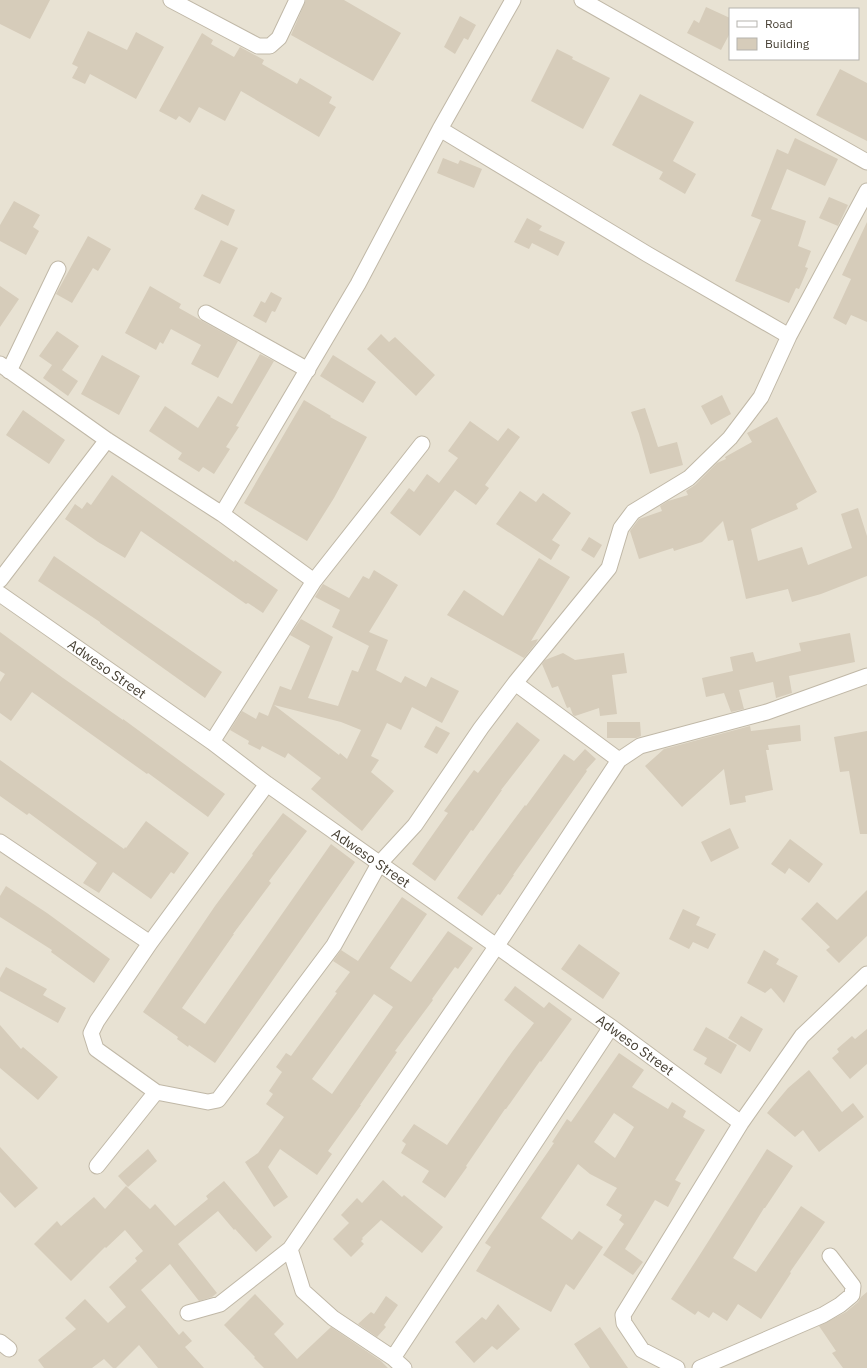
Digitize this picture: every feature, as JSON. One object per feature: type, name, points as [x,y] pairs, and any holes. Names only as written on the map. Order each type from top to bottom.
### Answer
[{"type":"street","points":[[171,0],[258,46],[270,46],[279,38],[297,0]]},
{"type":"street","points":[[222,514],[358,284],[440,129],[513,0]]},
{"type":"street","points":[[582,0],[867,162]]},
{"type":"street","points":[[440,129],[647,254],[789,336]]},
{"type":"street","points":[[267,784],[150,943],[97,1021],[91,1033],[96,1049],[156,1092],[208,1102],[218,1100],[334,945],[379,864],[415,824],[481,728],[515,683],[609,568],[621,528],[633,512],[689,478],[730,438],[761,397],[789,336],[867,191]]},
{"type":"street","points":[[58,269],[4,368],[107,440],[222,514],[314,581]]},
{"type":"street","points":[[206,313],[308,370]]},
{"type":"street","points":[[0,580],[107,440]]},
{"type":"street","points":[[212,742],[314,581],[422,444]]},
{"type":"street","name":"Adweso Street","points":[[0,594],[212,742],[267,784],[610,1027],[740,1123]]},
{"type":"street","points":[[188,1313],[220,1304],[290,1249],[496,947],[619,760],[640,746],[767,712],[867,676]]},
{"type":"street","points":[[515,683],[619,760]]},
{"type":"street","points":[[0,842],[150,943]]},
{"type":"street","points":[[677,1368],[642,1350],[624,1323],[623,1315],[740,1123],[802,1036],[867,974]]},
{"type":"street","points":[[290,1249],[303,1291],[333,1318],[398,1363],[610,1027]]},
{"type":"street","points":[[97,1166],[156,1092]]},
{"type":"street","points":[[700,1368],[823,1315],[840,1306],[852,1295],[853,1286],[830,1256]]},
{"type":"shaded area","points":[[0,0],[867,0],[867,1368],[0,1368]]},
{"type":"building","points":[[0,0],[50,0],[30,39],[0,24]]},
{"type":"building","points":[[306,0],[344,0],[401,33],[373,81],[291,35]]},
{"type":"building","points":[[706,7],[729,18],[729,35],[721,50],[687,33],[694,20],[699,23]]},
{"type":"building","points":[[460,16],[476,25],[468,40],[464,38],[455,54],[444,47]]},
{"type":"building","points":[[88,31],[127,50],[136,32],[164,47],[136,99],[90,74],[85,84],[72,78],[78,67],[72,64]]},
{"type":"building","points":[[202,33],[213,40],[211,44],[234,57],[240,47],[264,60],[262,64],[297,84],[300,78],[332,97],[329,103],[336,107],[319,137],[241,91],[225,121],[199,107],[190,123],[179,116],[176,120],[159,111]]},
{"type":"building","points":[[557,49],[573,57],[572,59],[610,78],[583,129],[531,101]]},
{"type":"building","points":[[840,69],[867,83],[867,141],[816,115]]},
{"type":"building","points":[[640,94],[694,122],[673,161],[696,174],[685,194],[659,179],[663,172],[612,145]]},
{"type":"building","points":[[795,138],[838,159],[825,186],[787,169],[771,209],[806,221],[798,246],[811,251],[805,267],[808,268],[799,289],[796,288],[789,303],[735,281],[761,220],[751,216],[777,149],[788,154]]},
{"type":"building","points":[[443,158],[458,164],[460,160],[482,169],[474,188],[437,173]]},
{"type":"building","points":[[202,194],[235,210],[228,226],[194,209]]},
{"type":"building","points":[[829,197],[848,205],[838,226],[819,218]]},
{"type":"building","points":[[14,201],[40,215],[33,227],[39,231],[26,255],[0,241],[0,225]]},
{"type":"building","points":[[527,218],[542,226],[539,230],[565,242],[558,256],[532,243],[529,249],[514,242]]},
{"type":"building","points":[[867,222],[867,322],[851,315],[846,325],[833,318],[851,279],[842,275]]},
{"type":"building","points":[[88,236],[111,249],[98,271],[93,268],[72,303],[56,294]]},
{"type":"building","points":[[221,240],[238,248],[220,284],[203,276]]},
{"type":"building","points":[[0,286],[19,299],[0,327]]},
{"type":"building","points":[[150,286],[181,304],[179,308],[238,341],[218,378],[191,364],[201,345],[171,329],[163,344],[160,342],[156,350],[125,333]]},
{"type":"building","points":[[271,292],[282,298],[275,312],[272,311],[266,323],[253,316],[261,301],[265,303]]},
{"type":"building","points":[[57,331],[79,346],[62,370],[78,381],[68,396],[43,378],[52,365],[39,356]]},
{"type":"building","points":[[381,334],[389,342],[395,337],[435,375],[416,396],[367,349]]},
{"type":"building","points":[[260,354],[274,361],[236,426],[239,427],[226,447],[230,449],[214,474],[203,467],[199,472],[178,459],[182,453],[149,431],[165,406],[198,428],[218,396],[232,404]]},
{"type":"building","points":[[102,355],[140,376],[119,415],[81,394]]},
{"type":"building","points":[[333,355],[376,382],[363,403],[320,376]]},
{"type":"building","points":[[722,395],[731,414],[711,425],[701,406]]},
{"type":"building","points":[[304,400],[331,416],[330,417],[367,437],[334,498],[307,541],[244,503]]},
{"type":"building","points":[[645,408],[658,447],[677,442],[683,465],[650,474],[639,434],[631,412]]},
{"type":"building","points":[[23,410],[65,440],[49,464],[6,435]]},
{"type":"building","points":[[777,417],[817,492],[796,504],[798,509],[751,529],[758,561],[802,547],[808,565],[852,548],[841,514],[858,508],[867,536],[867,576],[821,594],[792,602],[788,589],[746,599],[733,540],[728,541],[723,521],[702,542],[674,551],[673,548],[639,559],[630,531],[639,519],[662,511],[660,506],[668,501],[688,495],[686,491],[695,485],[717,463],[726,459],[725,457],[752,442],[747,433]]},
{"type":"building","points":[[470,421],[498,441],[508,428],[520,437],[485,485],[489,488],[476,505],[455,490],[420,536],[390,513],[409,488],[414,492],[427,474],[439,483],[458,458],[448,451]]},
{"type":"building","points":[[112,475],[234,562],[235,560],[278,590],[263,613],[248,603],[246,604],[141,531],[125,558],[98,542],[65,519],[75,504],[82,509],[87,502],[91,505]]},
{"type":"building","points":[[520,491],[536,502],[543,493],[571,513],[552,540],[560,545],[551,560],[496,524]]},
{"type":"building","points":[[589,537],[602,545],[594,558],[581,550]]},
{"type":"building","points":[[54,556],[222,672],[205,698],[100,622],[38,581]]},
{"type":"building","points":[[539,558],[570,577],[531,641],[538,639],[536,643],[524,658],[447,615],[464,590],[503,616]]},
{"type":"building","points":[[374,570],[398,585],[369,632],[388,640],[376,670],[401,683],[405,676],[426,687],[431,677],[459,691],[442,723],[412,707],[401,730],[387,723],[371,756],[379,760],[371,772],[394,791],[362,831],[311,789],[321,778],[288,753],[285,758],[262,746],[260,750],[248,744],[249,741],[230,730],[242,711],[256,719],[259,712],[268,716],[280,686],[291,690],[310,646],[290,635],[301,619],[333,637],[308,698],[338,706],[352,670],[358,672],[369,646],[332,627],[340,610],[315,597],[323,584],[349,598],[363,576],[369,579]],"holes":[[[274,705],[341,722],[361,730],[347,759],[340,753],[339,755]]]},
{"type":"building","points":[[0,632],[123,719],[225,794],[208,817],[32,692],[11,721],[0,713],[0,682],[5,674],[0,671]]},
{"type":"building","points":[[850,633],[855,662],[789,676],[792,693],[776,698],[773,682],[739,690],[744,709],[731,712],[724,693],[706,697],[702,678],[733,671],[730,657],[753,652],[756,662],[801,651],[799,643]]},
{"type":"building","points":[[563,653],[575,660],[624,653],[627,673],[612,675],[617,714],[600,716],[599,708],[575,716],[573,715],[570,707],[567,708],[558,686],[552,688],[542,664],[545,660]]},
{"type":"building","points":[[517,722],[540,740],[501,790],[473,831],[471,830],[435,881],[412,864],[448,813],[444,811],[474,770],[478,773]]},
{"type":"building","points":[[607,722],[640,722],[641,736],[636,738],[607,738]]},
{"type":"building","points":[[800,725],[801,741],[768,745],[769,750],[766,750],[773,790],[745,796],[746,802],[730,805],[724,769],[682,807],[645,766],[664,749],[750,726],[751,731]]},
{"type":"building","points":[[436,726],[450,733],[437,754],[424,747]]},
{"type":"building","points":[[867,731],[867,834],[860,834],[849,771],[840,772],[834,737]]},
{"type":"building","points":[[585,749],[596,759],[586,770],[587,771],[500,895],[498,894],[482,916],[457,898],[564,754],[574,761]]},
{"type":"building","points":[[0,760],[124,849],[146,821],[189,853],[174,874],[171,872],[151,899],[113,872],[99,893],[83,883],[97,863],[29,813],[27,815],[0,796]]},
{"type":"building","points":[[283,813],[307,831],[269,881],[271,883],[233,934],[182,1008],[205,1024],[331,844],[355,862],[215,1063],[189,1045],[188,1047],[177,1039],[178,1037],[143,1012],[215,906]]},
{"type":"building","points":[[730,828],[739,848],[711,862],[701,842]]},
{"type":"building","points":[[790,839],[823,864],[809,883],[789,868],[785,874],[771,864]]},
{"type":"building","points":[[6,886],[47,913],[110,959],[94,983],[51,952],[52,950],[0,917],[0,896]]},
{"type":"building","points":[[867,890],[867,936],[839,963],[826,950],[830,947],[801,919],[817,902],[837,920]]},
{"type":"building","points":[[402,897],[427,914],[390,968],[411,982],[448,931],[473,948],[458,969],[455,967],[432,999],[433,1000],[395,1051],[397,1052],[328,1151],[332,1154],[317,1175],[280,1149],[268,1167],[288,1197],[274,1207],[245,1162],[258,1153],[284,1117],[266,1104],[273,1094],[269,1091],[282,1072],[276,1067],[286,1053],[291,1056],[337,993],[335,992],[350,972],[333,961],[341,950],[358,961]],"holes":[[[374,994],[393,1007],[332,1094],[312,1079]]]},
{"type":"building","points":[[683,909],[700,917],[696,925],[716,934],[708,949],[693,942],[689,949],[669,939]]},
{"type":"building","points":[[579,944],[620,973],[603,999],[561,969]]},
{"type":"building","points":[[764,950],[779,959],[776,964],[798,976],[784,1003],[771,988],[765,993],[747,983]]},
{"type":"building","points":[[6,967],[47,989],[43,995],[66,1008],[58,1023],[0,991],[0,978]]},
{"type":"building","points":[[515,986],[544,1008],[549,1002],[572,1019],[505,1109],[445,1198],[422,1182],[429,1171],[401,1153],[406,1144],[402,1141],[414,1124],[447,1145],[534,1023],[504,1000]]},
{"type":"building","points":[[741,1016],[763,1029],[750,1052],[728,1038]]},
{"type":"building","points":[[0,1025],[21,1049],[23,1047],[58,1077],[38,1100],[0,1068]]},
{"type":"building","points":[[706,1027],[737,1045],[721,1074],[704,1064],[707,1058],[693,1050]]},
{"type":"building","points":[[867,1029],[867,1064],[850,1079],[832,1058],[839,1052],[837,1049],[852,1036],[855,1039]]},
{"type":"building","points":[[619,1053],[644,1070],[632,1087],[668,1109],[672,1102],[686,1111],[683,1117],[705,1130],[675,1180],[681,1183],[668,1207],[655,1200],[625,1249],[643,1262],[633,1275],[603,1255],[624,1224],[619,1220],[622,1215],[606,1205],[617,1188],[590,1174],[578,1164],[541,1218],[572,1240],[579,1231],[603,1247],[574,1290],[566,1284],[551,1312],[476,1271],[491,1247],[485,1243],[554,1143],[552,1142],[567,1119],[571,1122]],"holes":[[[614,1113],[634,1127],[615,1158],[594,1142]]]},
{"type":"building","points":[[809,1070],[842,1112],[853,1103],[864,1117],[819,1152],[803,1130],[795,1137],[767,1113],[788,1088]]},
{"type":"building","points":[[0,1147],[38,1188],[15,1208],[0,1192]]},
{"type":"building","points":[[148,1149],[157,1161],[128,1187],[118,1176]]},
{"type":"building","points":[[767,1149],[793,1166],[764,1208],[733,1258],[756,1272],[801,1206],[825,1222],[790,1272],[791,1273],[761,1319],[738,1304],[727,1321],[713,1312],[709,1318],[698,1311],[695,1315],[671,1299]]},
{"type":"building","points":[[383,1180],[402,1197],[404,1195],[443,1227],[422,1253],[381,1220],[362,1238],[363,1239],[361,1241],[364,1244],[351,1257],[333,1239],[349,1223],[341,1215],[357,1198],[362,1203]]},
{"type":"building","points":[[224,1181],[272,1237],[256,1252],[218,1211],[178,1244],[217,1293],[212,1297],[199,1301],[170,1264],[141,1290],[179,1335],[183,1331],[192,1341],[185,1347],[204,1368],[158,1368],[139,1345],[116,1368],[113,1368],[104,1359],[92,1368],[44,1368],[38,1360],[76,1329],[65,1318],[85,1299],[108,1323],[126,1307],[109,1287],[137,1261],[135,1258],[143,1251],[125,1230],[106,1248],[105,1247],[71,1281],[34,1244],[57,1221],[61,1226],[94,1197],[105,1209],[126,1186],[150,1209],[155,1204],[175,1226],[208,1199],[206,1196]]},
{"type":"building","points":[[867,1292],[867,1368],[843,1368],[832,1353],[836,1351],[819,1326],[846,1312]]},
{"type":"building","points":[[255,1294],[284,1324],[274,1334],[297,1359],[331,1327],[381,1361],[388,1368],[264,1368],[224,1325]]},
{"type":"building","points":[[386,1296],[398,1305],[384,1325],[386,1327],[377,1337],[358,1324],[371,1312],[374,1314]]},
{"type":"building","points":[[498,1304],[520,1329],[497,1350],[492,1346],[474,1363],[455,1342],[482,1317],[486,1320]]},
{"type":"building","points":[[600,1327],[628,1368],[590,1368],[574,1344]]}]
